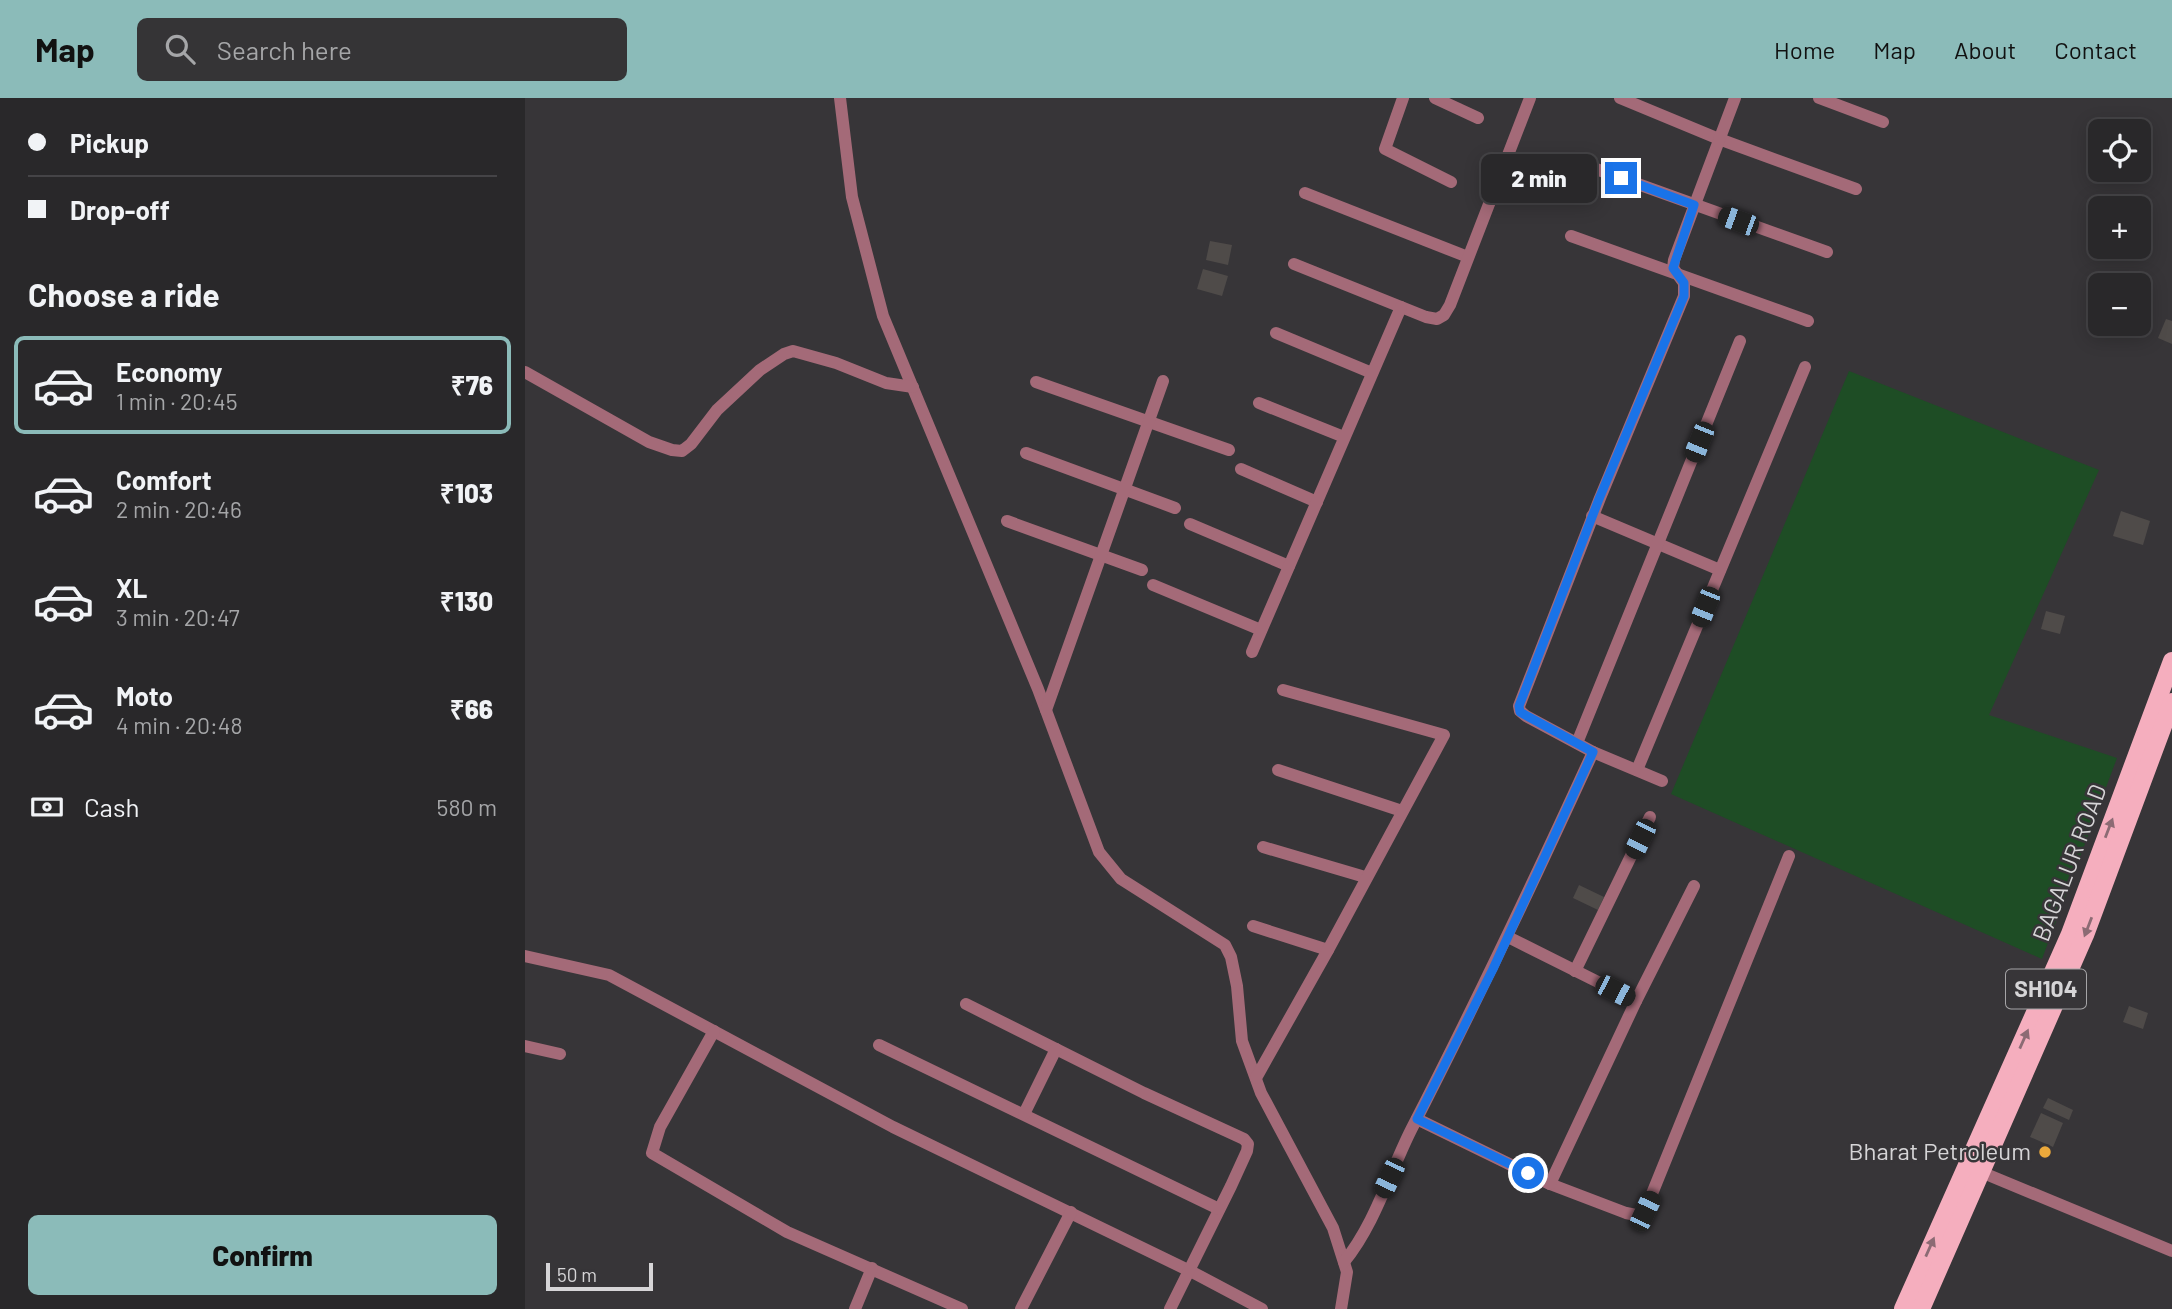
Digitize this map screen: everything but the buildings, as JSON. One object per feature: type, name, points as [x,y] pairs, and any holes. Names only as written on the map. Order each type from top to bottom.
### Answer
[{"type":"main road","name":"BAGALUR ROAD","points":[[1921,1309],[2085,935],[2146,752],[2172,661]]},
{"type":"main road","name":"BAGALUR ROAD","points":[[1903,1309],[2070,934],[2146,752],[2168,722],[2172,702]]},
{"type":"street","points":[[840,98],[856,210],[883,316],[1046,710],[1099,852],[1121,879],[1225,945],[1231,957],[1237,986],[1242,1041],[1255,1078],[1333,1228],[1344,1262],[1347,1272],[1341,1309]]},
{"type":"street","points":[[1403,98],[1385,149],[1451,182]]},
{"type":"street","points":[[1435,98],[1478,118]]},
{"type":"street","points":[[1294,264],[1426,317],[1437,319],[1444,315],[1530,98]]},
{"type":"street","points":[[1621,98],[1719,139],[1856,189]]},
{"type":"street","points":[[1662,781],[1593,752],[1520,712],[1519,706],[1593,516],[1684,296],[1684,283],[1675,273],[1674,260],[1735,98]]},
{"type":"street","points":[[1819,98],[1883,122]]},
{"type":"street","points":[[1596,169],[1827,253]]},
{"type":"street","points":[[1305,193],[1468,257]]},
{"type":"street","points":[[1571,236],[1808,321]]},
{"type":"street","points":[[1252,652],[1401,307]]},
{"type":"street","points":[[1276,333],[1372,373]]},
{"type":"street","points":[[1577,743],[1740,341]]},
{"type":"street","points":[[525,372],[649,442],[682,451],[691,444],[717,411],[760,370],[793,351],[836,363],[886,383],[913,387]]},
{"type":"street","points":[[1637,770],[1805,367]]},
{"type":"street","points":[[1046,710],[1163,381]]},
{"type":"street","points":[[1036,382],[1229,450]]},
{"type":"street","points":[[1259,403],[1344,437]]},
{"type":"street","points":[[1025,453],[1175,508]]},
{"type":"street","points":[[1241,469],[1317,502]]},
{"type":"street","points":[[1593,516],[1720,570]]},
{"type":"street","points":[[1007,521],[1142,570]]},
{"type":"street","points":[[1190,524],[1289,566]]},
{"type":"street","points":[[1153,585],[1261,630]]},
{"type":"street","points":[[1255,1078],[1328,950],[1444,735],[1283,690]]},
{"type":"street","points":[[1344,1262],[1359,1244],[1417,1119],[1508,937],[1593,752]]},
{"type":"street","points":[[1278,770],[1402,811]]},
{"type":"street","points":[[1575,971],[1650,817]]},
{"type":"street","points":[[1263,847],[1365,877]]},
{"type":"street","points":[[1417,1119],[1550,1184],[1626,1213],[1636,1215],[1645,1211],[1789,856]]},
{"type":"street","points":[[1550,1184],[1694,886]]},
{"type":"street","points":[[1252,926],[1328,950]]},
{"type":"street","points":[[1508,937],[1636,1002]]},
{"type":"street","points":[[525,956],[609,975],[893,1127],[1188,1270],[1255,1307]]},
{"type":"street","points":[[966,1004],[1244,1139],[1248,1144],[1170,1309]]},
{"type":"street","points":[[714,1031],[660,1127],[652,1153],[787,1232],[962,1309]]},
{"type":"street","points":[[879,1045],[1219,1209]]},
{"type":"street","points":[[525,1046],[560,1054]]},
{"type":"street","points":[[1024,1114],[1056,1049]]},
{"type":"street","points":[[1980,1172],[2172,1251]]},
{"type":"street","points":[[1021,1309],[1071,1212]]},
{"type":"street","points":[[855,1309],[872,1268]]},
{"type":"green space","points":[[1849,371],[2099,470],[1989,715],[2117,758],[2042,959],[1671,794]]},
{"type":"place","name":"Bharat Petroleum","points":[[2045,1152]]},
{"type":"route","points":[[1528,1173],[1417,1119],[1493,969],[1593,752],[1520,712],[1519,706],[1599,499],[1684,296],[1684,283],[1673,268],[1694,205],[1621,178]]}]
